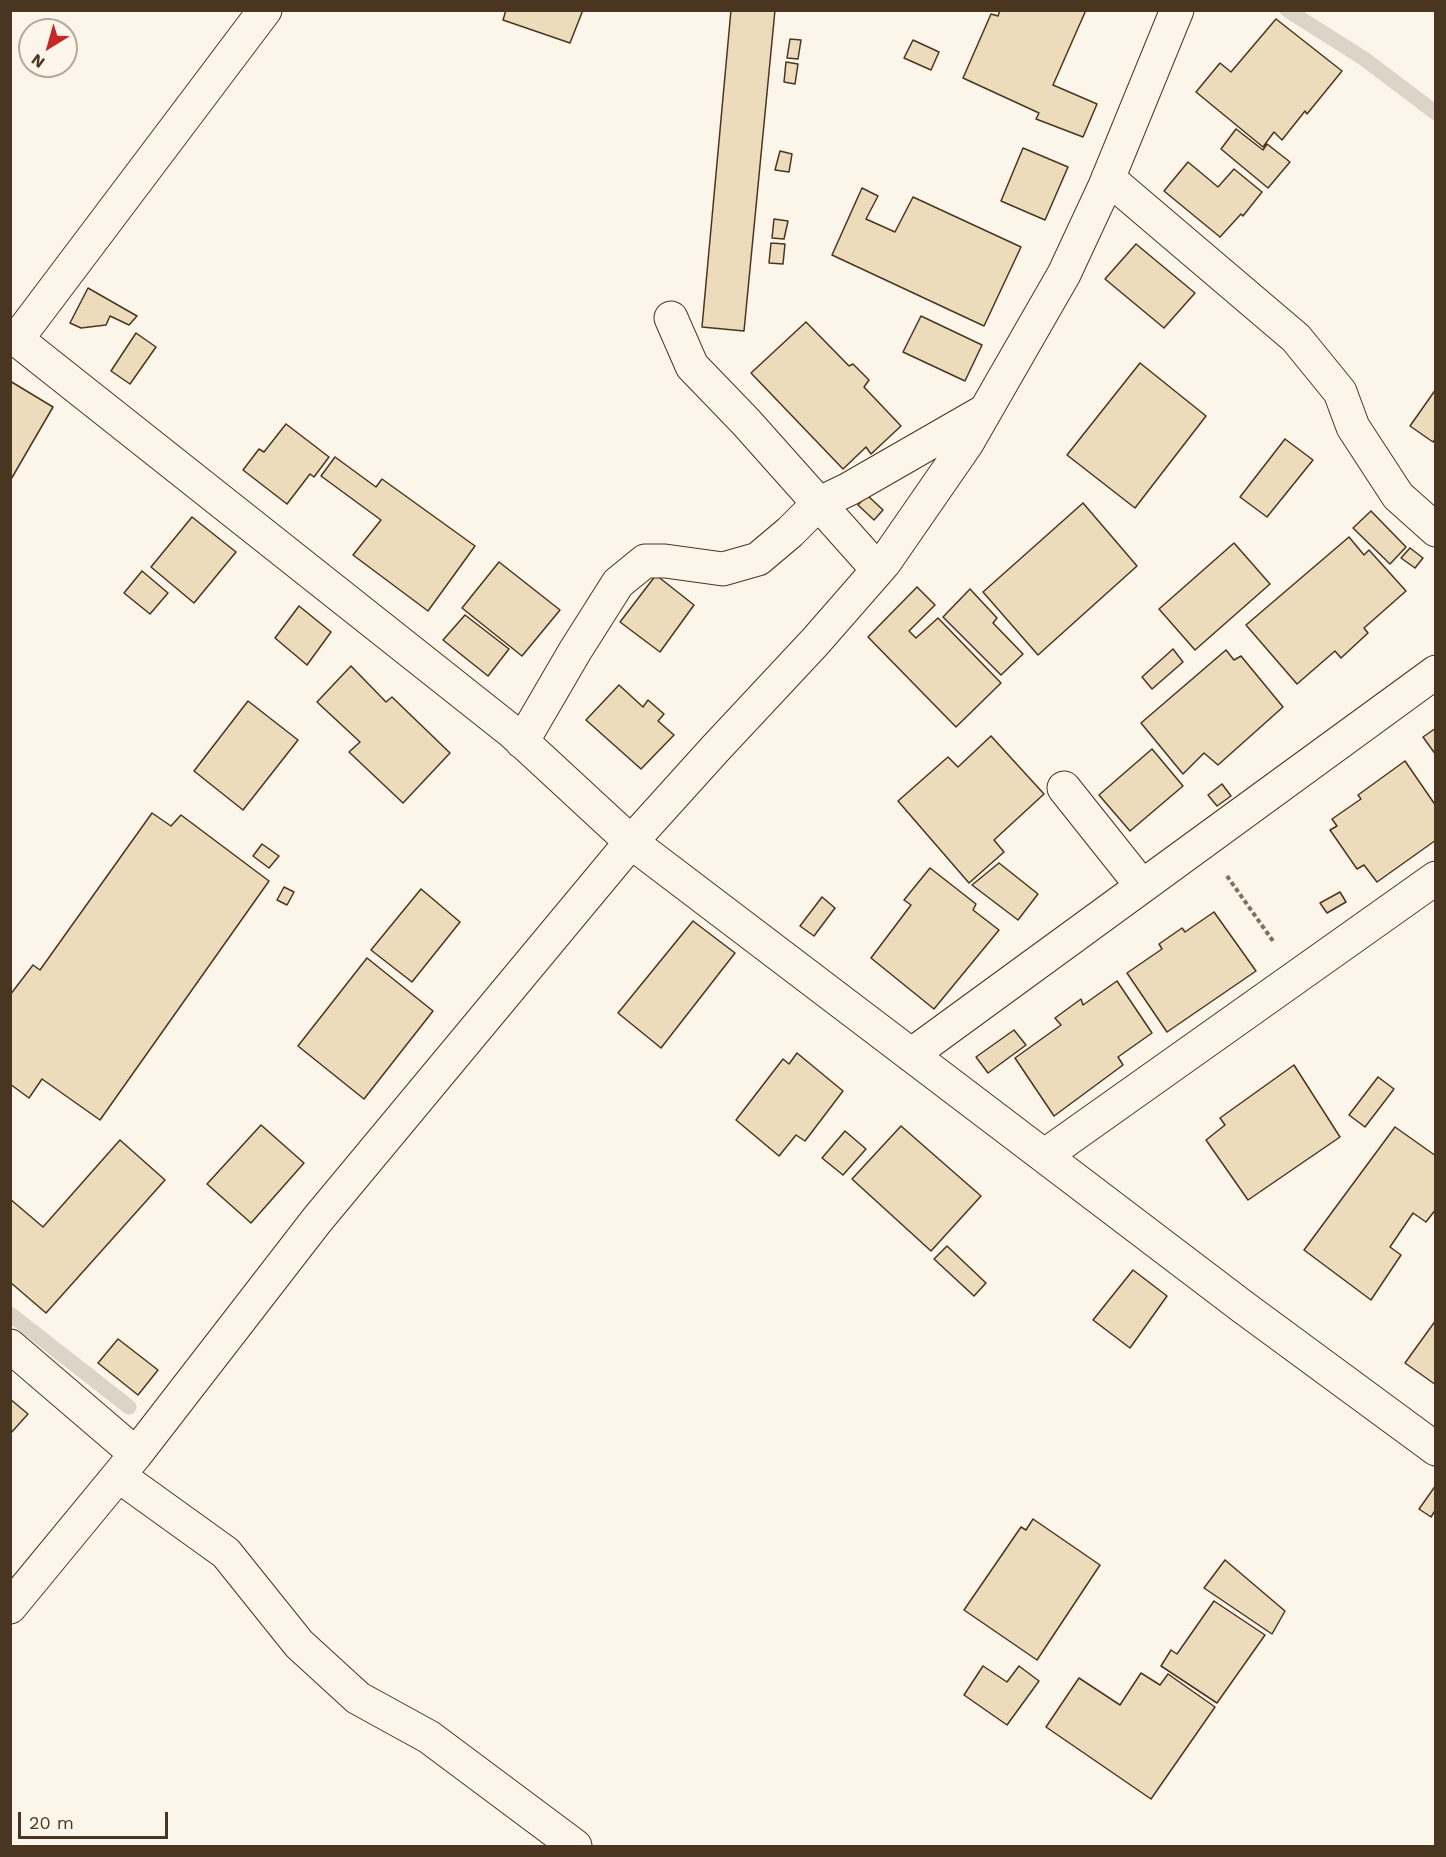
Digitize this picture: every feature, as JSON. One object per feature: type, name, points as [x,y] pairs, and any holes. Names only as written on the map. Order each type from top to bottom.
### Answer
[{"type":"street","points":[[265,10],[14,336],[511,731],[631,842],[1044,1156],[1436,1449]]},
{"type":"street","points":[[10,1607],[128,1465],[317,1220],[631,842],[878,570],[967,443],[1064,274],[1108,178],[1177,10]]},
{"type":"street","points":[[1108,178],[1296,338],[1340,392],[1353,427],[1398,496],[1436,530]]},
{"type":"street","points":[[670,318],[692,366],[746,422],[878,570]]},
{"type":"street","points":[[522,742],[618,583],[645,561],[666,561],[723,568],[758,559],[818,504],[849,489],[985,411]]},
{"type":"street","points":[[911,1055],[1436,672]]},
{"type":"street","points":[[1064,788],[1142,886]]},
{"type":"street","points":[[1044,1156],[1436,878]]},
{"type":"street","points":[[10,1346],[128,1465],[226,1553],[299,1644],[358,1698],[429,1737],[575,1846]]},
{"type":"path","points":[[1202,842],[1298,975]]},
{"type":"building","points":[[506,10],[583,10],[570,43],[503,20]]},
{"type":"building","points":[[731,10],[775,10],[744,331],[702,327]]},
{"type":"building","points":[[1000,10],[1086,10],[1053,85],[1097,104],[1083,137],[1036,119],[1039,113],[963,78],[991,14],[998,16]]},
{"type":"building","points":[[1276,19],[1342,71],[1307,114],[1305,111],[1282,140],[1274,132],[1263,147],[1196,92],[1220,63],[1231,72]]},
{"type":"building","points":[[790,39],[801,40],[798,59],[787,58]]},
{"type":"building","points":[[913,40],[939,52],[931,70],[904,58]]},
{"type":"building","points":[[786,62],[798,64],[795,84],[784,82]]},
{"type":"building","points":[[1236,129],[1263,150],[1267,144],[1290,162],[1268,188],[1221,149]]},
{"type":"building","points":[[1023,148],[1068,167],[1045,220],[1001,201]]},
{"type":"building","points":[[780,151],[792,154],[789,172],[775,170]]},
{"type":"building","points":[[1188,162],[1218,187],[1234,169],[1262,192],[1243,216],[1241,214],[1220,237],[1164,191]]},
{"type":"building","points":[[862,188],[878,196],[866,219],[895,232],[913,197],[1021,247],[984,326],[832,255]]},
{"type":"building","points":[[774,219],[788,221],[784,239],[772,238]]},
{"type":"building","points":[[771,243],[785,244],[783,264],[769,263]]},
{"type":"building","points":[[1136,244],[1195,293],[1164,328],[1105,279]]},
{"type":"building","points":[[88,288],[137,316],[129,325],[110,316],[106,325],[81,328],[70,323]]},
{"type":"building","points":[[921,316],[982,345],[965,381],[903,352]]},
{"type":"building","points":[[806,322],[849,366],[853,364],[869,380],[864,387],[901,426],[871,454],[866,447],[843,469],[751,373]]},
{"type":"building","points":[[136,333],[156,347],[130,384],[111,371]]},
{"type":"building","points":[[1140,363],[1206,416],[1135,508],[1067,455]]},
{"type":"building","points":[[10,381],[53,407],[10,481]]},
{"type":"building","points":[[1436,389],[1436,438],[1433,442],[1410,426]]},
{"type":"building","points":[[286,424],[329,457],[314,477],[310,474],[287,504],[243,470],[259,449],[264,452]]},
{"type":"building","points":[[1285,439],[1313,460],[1267,517],[1240,497]]},
{"type":"building","points":[[335,457],[376,487],[382,479],[475,546],[428,611],[353,555],[381,520],[321,476]]},
{"type":"building","points":[[867,495],[883,510],[874,520],[858,505]]},
{"type":"building","points":[[1083,503],[1137,566],[1038,655],[983,592]]},
{"type":"building","points":[[1371,511],[1406,547],[1390,564],[1353,528]]},
{"type":"building","points":[[192,517],[236,552],[194,603],[151,567]]},
{"type":"building","points":[[1349,537],[1364,555],[1369,550],[1406,591],[1364,628],[1368,633],[1341,658],[1335,651],[1297,684],[1246,625]]},
{"type":"building","points":[[1234,543],[1270,584],[1195,650],[1159,609]]},
{"type":"building","points":[[1410,548],[1423,558],[1415,568],[1401,558]]},
{"type":"building","points":[[499,562],[560,610],[522,656],[462,608]]},
{"type":"building","points":[[142,571],[168,593],[150,614],[124,593]]},
{"type":"building","points":[[656,575],[694,605],[660,652],[620,622]]},
{"type":"building","points":[[917,587],[935,605],[909,631],[916,638],[938,618],[1001,683],[956,727],[868,637]]},
{"type":"building","points":[[970,589],[997,618],[993,623],[1023,654],[1001,675],[943,617]]},
{"type":"building","points":[[299,606],[331,632],[307,665],[275,638]]},
{"type":"building","points":[[465,615],[509,649],[488,676],[443,640]]},
{"type":"building","points":[[1173,649],[1183,662],[1152,689],[1142,677]]},
{"type":"building","points":[[1226,650],[1234,660],[1241,656],[1283,707],[1218,765],[1204,753],[1183,774],[1141,723]]},
{"type":"building","points":[[351,666],[386,702],[392,697],[450,753],[403,803],[349,752],[360,742],[317,702]]},
{"type":"building","points":[[619,685],[643,707],[648,700],[664,714],[658,721],[674,735],[641,769],[586,720]]},
{"type":"building","points":[[248,701],[298,740],[243,810],[194,771]]},
{"type":"building","points":[[1436,728],[1436,755],[1423,737]]},
{"type":"building","points":[[991,736],[1044,794],[994,840],[1004,852],[969,883],[898,801],[948,757],[958,767]]},
{"type":"building","points":[[1152,749],[1183,786],[1130,831],[1099,795]]},
{"type":"building","points":[[1405,761],[1436,806],[1436,840],[1377,882],[1364,865],[1357,869],[1330,830],[1337,826],[1332,819],[1361,799],[1358,795]]},
{"type":"building","points":[[1222,784],[1231,796],[1217,806],[1208,795]]},
{"type":"building","points":[[152,813],[171,826],[181,815],[269,881],[100,1120],[42,1079],[29,1098],[10,1084],[10,995],[33,965],[40,970]]},
{"type":"building","points":[[262,844],[279,856],[269,868],[253,856]]},
{"type":"building","points":[[999,863],[1038,894],[1018,920],[972,885]]},
{"type":"building","points":[[930,868],[976,904],[973,910],[999,930],[934,1009],[871,958],[911,905],[904,900]]},
{"type":"building","points":[[284,887],[294,892],[287,905],[277,900]]},
{"type":"building","points":[[421,889],[460,922],[412,982],[371,950]]},
{"type":"building","points":[[1340,892],[1346,902],[1327,913],[1320,903]]},
{"type":"building","points":[[822,897],[835,908],[814,936],[800,926]]},
{"type":"building","points":[[1214,912],[1256,971],[1167,1032],[1127,973],[1162,949],[1159,944],[1182,928],[1185,932]]},
{"type":"building","points":[[693,921],[735,953],[661,1048],[618,1013]]},
{"type":"building","points":[[367,958],[433,1011],[364,1099],[298,1046]]},
{"type":"building","points":[[1117,981],[1152,1033],[1118,1057],[1123,1065],[1054,1116],[1015,1058],[1061,1025],[1055,1018],[1081,999],[1083,1005]]},
{"type":"building","points":[[1014,1030],[1026,1045],[988,1073],[976,1057]]},
{"type":"building","points":[[797,1053],[843,1091],[805,1141],[796,1135],[779,1156],[736,1120],[783,1059],[789,1064]]},
{"type":"building","points":[[1294,1065],[1340,1137],[1248,1200],[1206,1140],[1225,1125],[1220,1118]]},
{"type":"building","points":[[1378,1077],[1394,1089],[1365,1127],[1349,1115]]},
{"type":"building","points":[[261,1125],[304,1163],[251,1223],[207,1184]]},
{"type":"building","points":[[901,1126],[981,1196],[931,1251],[852,1179]]},
{"type":"building","points":[[1395,1127],[1436,1156],[1436,1209],[1426,1222],[1413,1213],[1390,1247],[1401,1255],[1371,1300],[1304,1250]]},
{"type":"building","points":[[845,1131],[866,1149],[843,1175],[822,1158]]},
{"type":"building","points":[[120,1140],[165,1180],[46,1313],[10,1282],[10,1199],[43,1227]]},
{"type":"building","points":[[947,1246],[986,1283],[974,1296],[934,1259]]},
{"type":"building","points":[[1133,1270],[1167,1296],[1130,1348],[1093,1320]]},
{"type":"building","points":[[1436,1320],[1436,1385],[1405,1363]]},
{"type":"building","points":[[118,1339],[158,1370],[138,1395],[98,1363]]},
{"type":"building","points":[[10,1399],[28,1414],[10,1434]]},
{"type":"building","points":[[1436,1485],[1436,1509],[1431,1517],[1419,1509]]},
{"type":"building","points":[[1033,1519],[1100,1565],[1037,1660],[964,1610],[1021,1527],[1026,1530]]},
{"type":"building","points":[[1225,1560],[1285,1611],[1272,1634],[1204,1588]]},
{"type":"building","points":[[1214,1601],[1265,1635],[1217,1703],[1161,1666],[1171,1650],[1177,1654]]},
{"type":"building","points":[[983,1666],[1007,1682],[1019,1666],[1039,1681],[1007,1725],[964,1695]]},
{"type":"building","points":[[1141,1673],[1160,1685],[1168,1674],[1215,1707],[1151,1799],[1046,1727],[1079,1678],[1120,1705]]},
{"type":"waterway","points":[[1287,10],[1363,58],[1436,113]]},
{"type":"waterway","points":[[10,1314],[129,1407]]}]
